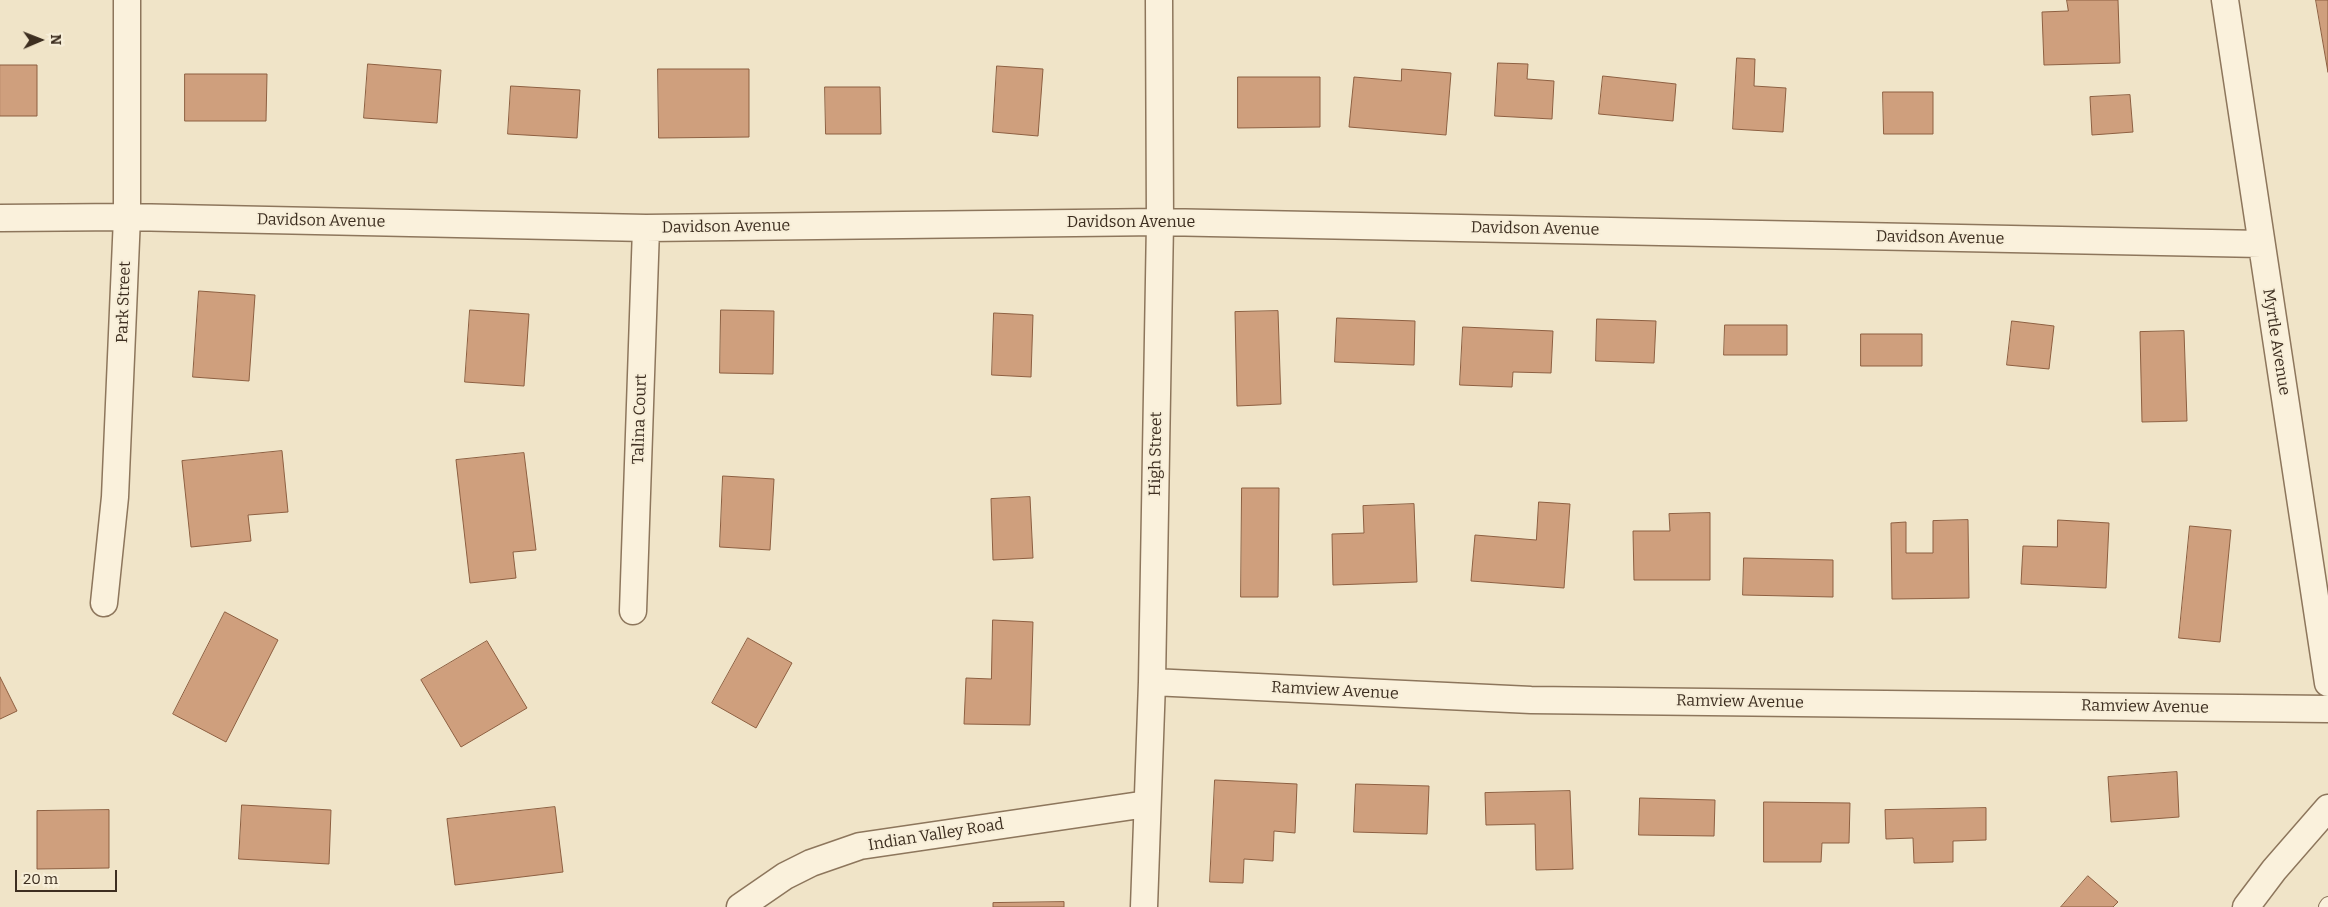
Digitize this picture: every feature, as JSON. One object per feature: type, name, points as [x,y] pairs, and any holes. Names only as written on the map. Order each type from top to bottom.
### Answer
[{"type":"street","name":"Park Street","points":[[104,603],[116,497],[127,218],[127,0]]},
{"type":"street","name":"High Street","points":[[1144,907],[1146,804],[1152,682],[1160,222],[1159,0]]},
{"type":"street","name":"Myrtle Avenue","points":[[2225,0],[2328,683]]},
{"type":"street","name":"Davidson Avenue","points":[[0,218],[127,218],[646,228],[1160,222],[2261,244]]},
{"type":"street","name":"Talina Court","points":[[633,611],[646,228]]},
{"type":"street","name":"Ramview Avenue","points":[[1152,682],[1531,700],[2328,709]]},
{"type":"street","name":"Indian Valley Road","points":[[740,907],[785,876],[811,863],[860,846],[1146,804]]},
{"type":"street","points":[[2246,907],[2274,870],[2328,808]]},
{"type":"building","points":[[2067,0],[2118,0],[2120,63],[2044,65],[2042,12],[2068,11]]},
{"type":"building","points":[[2316,0],[2328,0],[2328,72]]},
{"type":"building","points":[[1737,58],[1755,59],[1754,86],[1786,88],[1783,132],[1733,129]]},
{"type":"building","points":[[1498,63],[1528,64],[1527,79],[1554,81],[1552,119],[1495,116]]},
{"type":"building","points":[[368,64],[441,70],[437,123],[364,118]]},
{"type":"building","points":[[0,65],[37,65],[37,116],[0,116]]},
{"type":"building","points":[[997,66],[1043,69],[1038,136],[993,132]]},
{"type":"building","points":[[658,69],[749,69],[749,137],[659,138]]},
{"type":"building","points":[[1402,69],[1451,73],[1446,135],[1349,127],[1354,77],[1401,81]]},
{"type":"building","points":[[185,74],[267,74],[266,121],[185,121]]},
{"type":"building","points":[[1603,76],[1676,84],[1673,121],[1599,114]]},
{"type":"building","points":[[1238,77],[1320,77],[1320,127],[1238,128]]},
{"type":"building","points":[[511,86],[580,90],[577,138],[508,134]]},
{"type":"building","points":[[825,87],[880,87],[881,134],[826,134]]},
{"type":"building","points":[[1883,92],[1933,92],[1933,134],[1884,134]]},
{"type":"building","points":[[2130,95],[2133,132],[2092,135],[2090,97]]},
{"type":"building","points":[[199,291],[255,295],[249,381],[193,377]]},
{"type":"building","points":[[470,310],[529,314],[524,386],[465,382]]},
{"type":"building","points":[[721,310],[774,311],[773,374],[720,373]]},
{"type":"building","points":[[1278,311],[1281,404],[1237,406],[1235,312]]},
{"type":"building","points":[[994,313],[1033,315],[1031,377],[992,375]]},
{"type":"building","points":[[1337,318],[1415,321],[1414,365],[1335,362]]},
{"type":"building","points":[[1597,319],[1656,321],[1654,363],[1596,361]]},
{"type":"building","points":[[2012,321],[2054,326],[2049,369],[2007,365]]},
{"type":"building","points":[[1725,325],[1787,325],[1787,355],[1724,355]]},
{"type":"building","points":[[1463,327],[1553,331],[1551,373],[1513,372],[1512,387],[1460,385]]},
{"type":"building","points":[[2184,331],[2187,421],[2142,422],[2140,332]]},
{"type":"building","points":[[1861,334],[1922,334],[1922,366],[1861,366]]},
{"type":"building","points":[[282,451],[288,512],[248,515],[251,541],[191,547],[182,461]]},
{"type":"building","points":[[524,453],[536,550],[513,552],[516,578],[470,583],[456,460]]},
{"type":"building","points":[[723,476],[774,479],[770,550],[720,547]]},
{"type":"building","points":[[1242,488],[1279,488],[1278,597],[1241,597]]},
{"type":"building","points":[[1030,497],[1033,558],[993,560],[991,499]]},
{"type":"building","points":[[1539,502],[1570,504],[1564,588],[1471,581],[1475,535],[1536,540]]},
{"type":"building","points":[[1414,504],[1417,582],[1333,585],[1332,534],[1364,533],[1363,506]]},
{"type":"building","points":[[1710,513],[1710,580],[1634,580],[1633,531],[1670,531],[1669,514]]},
{"type":"building","points":[[1968,520],[1969,598],[1892,599],[1891,523],[1906,522],[1906,553],[1933,553],[1933,521]]},
{"type":"building","points":[[2058,520],[2109,523],[2106,588],[2021,584],[2023,546],[2057,547]]},
{"type":"building","points":[[2190,526],[2231,530],[2220,642],[2179,638]]},
{"type":"building","points":[[1744,558],[1833,560],[1833,597],[1743,595]]},
{"type":"building","points":[[225,612],[278,640],[226,742],[173,714]]},
{"type":"building","points":[[993,620],[1033,622],[1030,725],[964,724],[966,678],[991,679]]},
{"type":"building","points":[[748,638],[792,663],[756,728],[712,703]]},
{"type":"building","points":[[487,641],[527,708],[461,747],[421,680]]},
{"type":"building","points":[[0,677],[17,711],[0,719]]},
{"type":"building","points":[[2177,772],[2179,817],[2111,822],[2108,777]]},
{"type":"building","points":[[1215,780],[1297,784],[1295,833],[1274,831],[1273,861],[1244,859],[1243,883],[1210,882]]},
{"type":"building","points":[[1356,784],[1429,786],[1427,834],[1354,832]]},
{"type":"building","points":[[1570,791],[1573,869],[1536,870],[1535,824],[1486,825],[1485,793]]},
{"type":"building","points":[[1640,798],[1715,800],[1714,836],[1639,835]]},
{"type":"building","points":[[1764,802],[1850,803],[1849,843],[1822,843],[1821,862],[1764,862]]},
{"type":"building","points":[[242,805],[331,810],[329,864],[239,859]]},
{"type":"building","points":[[555,807],[563,872],[455,885],[447,819]]},
{"type":"building","points":[[1986,808],[1986,840],[1953,841],[1953,862],[1914,863],[1913,838],[1886,839],[1885,810]]},
{"type":"building","points":[[109,810],[109,868],[37,869],[37,811]]},
{"type":"building","points":[[2088,876],[2118,902],[2113,907],[2061,907]]},
{"type":"building","points":[[1064,902],[1064,907],[993,907],[993,903]]}]
